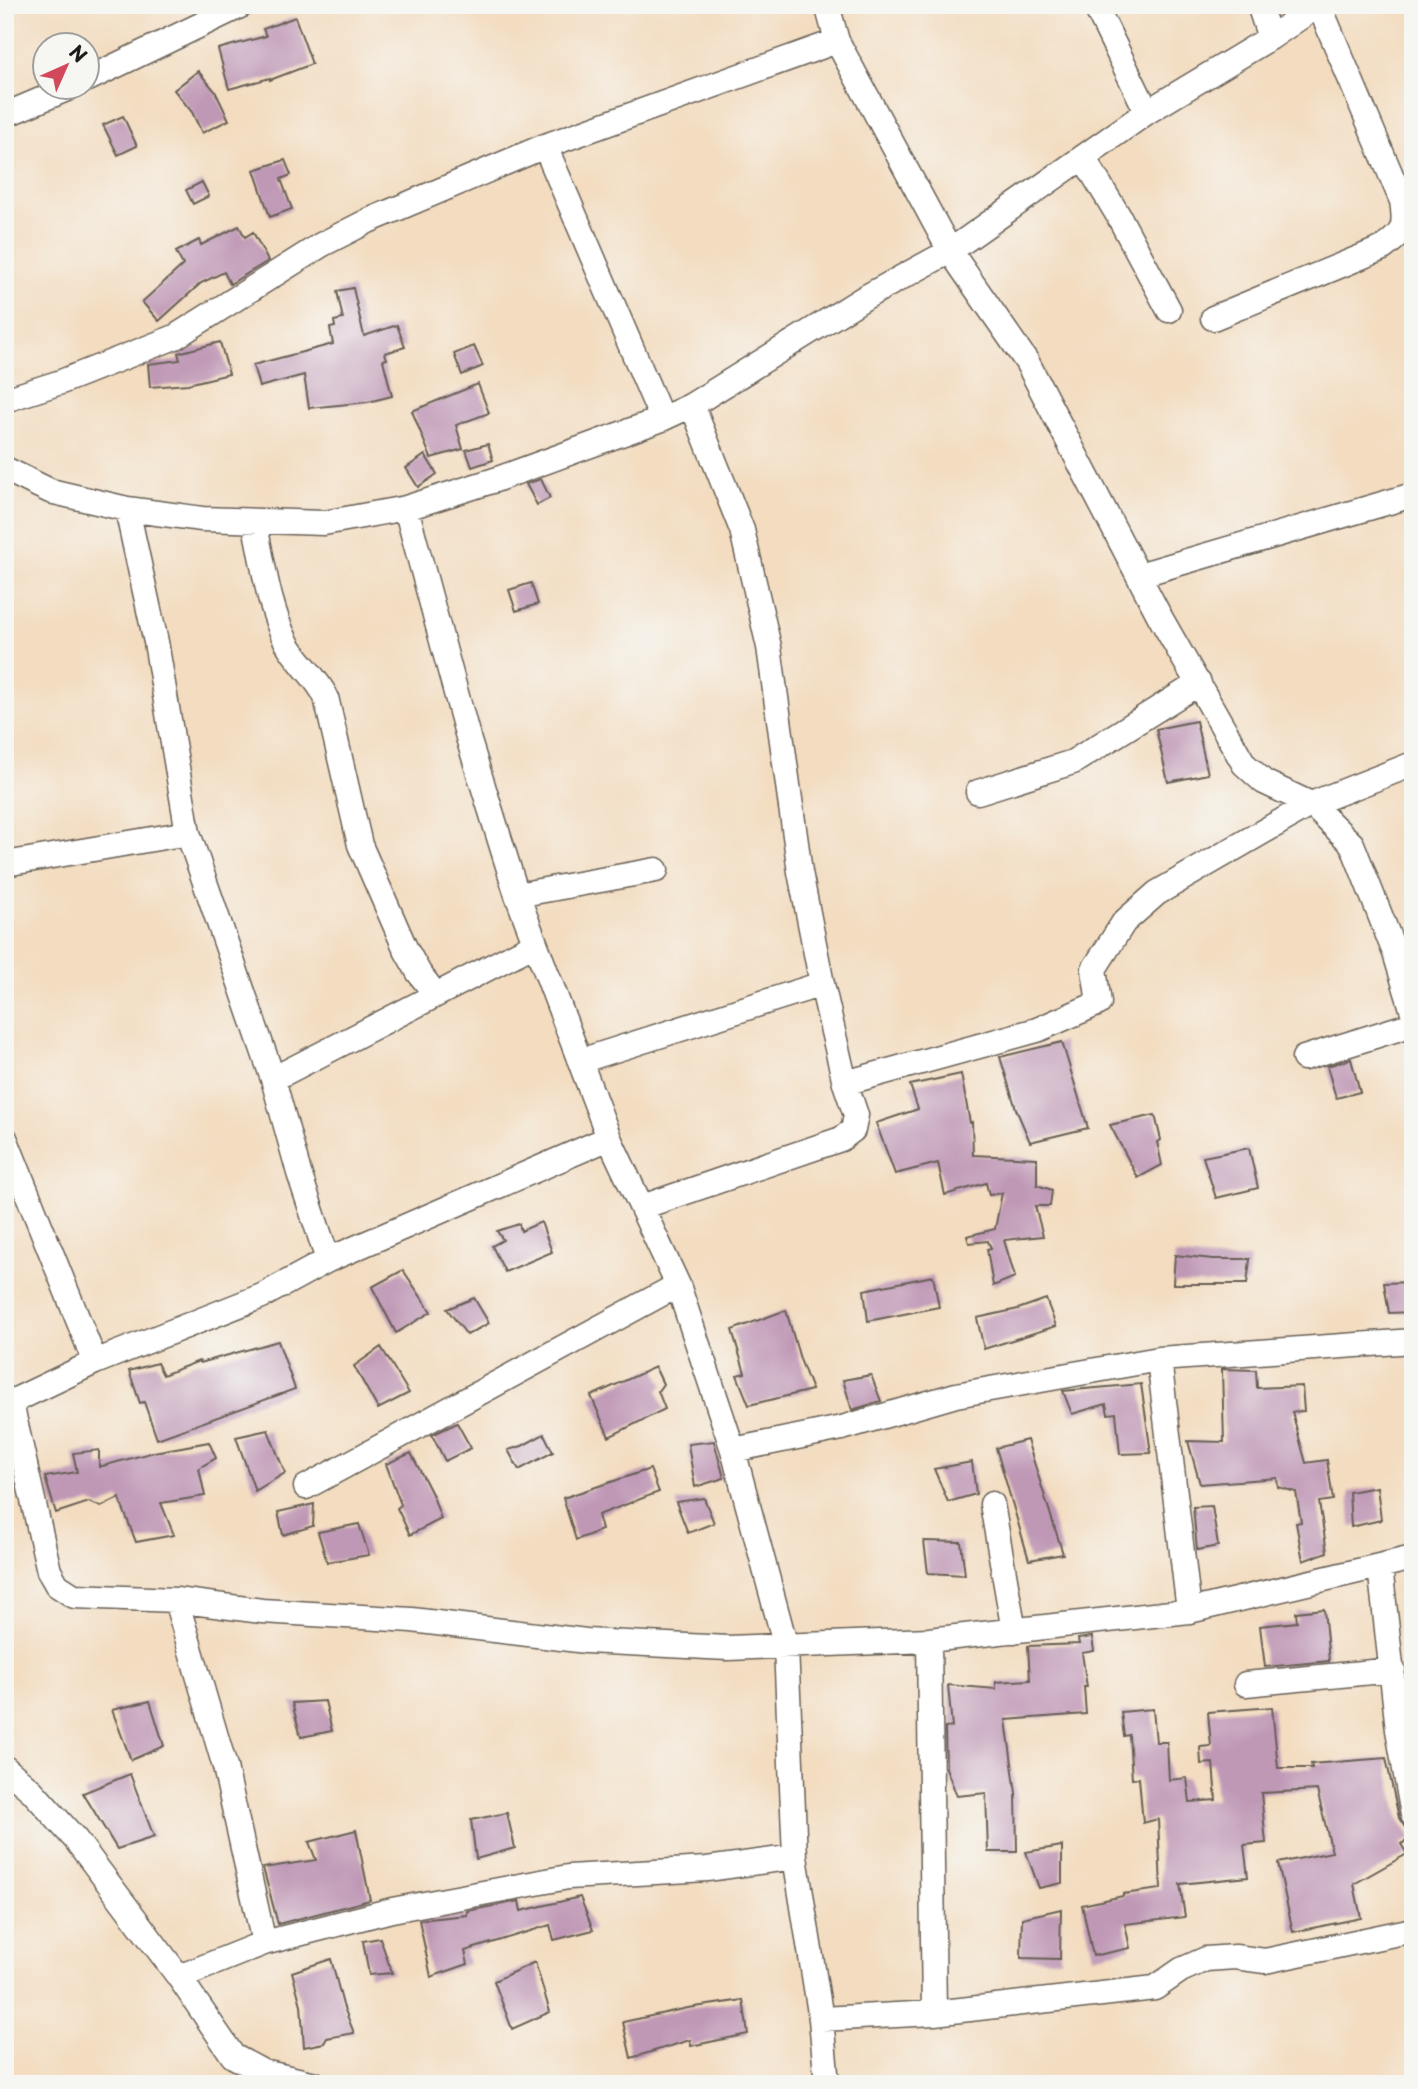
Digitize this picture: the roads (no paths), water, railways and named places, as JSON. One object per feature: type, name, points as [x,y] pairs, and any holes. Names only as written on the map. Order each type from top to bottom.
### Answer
[{"type":"street","points":[[102,72],[242,5]]},
{"type":"street","points":[[827,5],[837,41],[950,251],[1027,362],[1160,617],[1244,764],[1264,782],[1311,804],[1352,844],[1395,953],[1413,1012]]},
{"type":"street","points":[[1096,5],[1147,112]]},
{"type":"street","points":[[1259,5],[1270,38]]},
{"type":"street","points":[[5,469],[50,491],[127,509],[202,519],[324,523],[406,508],[495,480],[662,419],[692,405],[864,298],[950,251],[1147,112],[1270,38],[1319,5],[1402,201],[1405,221],[1400,234],[1383,248],[1213,318]]},
{"type":"street","points":[[5,400],[61,382],[175,337],[321,245],[356,227],[545,146],[837,41]]},
{"type":"street","points":[[5,115],[36,102]]},
{"type":"street","points":[[545,146],[662,419]]},
{"type":"street","points":[[1083,156],[1169,310]]},
{"type":"street","points":[[1383,248],[1413,248]]},
{"type":"street","points":[[642,1207],[841,1139],[853,1130],[856,1115],[845,1083],[822,984],[800,872],[769,647],[742,530],[692,405]]},
{"type":"street","points":[[1139,575],[1413,495]]},
{"type":"street","points":[[406,508],[468,741],[517,895],[609,1138],[678,1285],[733,1450],[786,1647],[796,1857],[821,2019],[827,2084]]},
{"type":"street","points":[[127,509],[156,642],[188,833],[273,1079],[299,1172],[328,1260]]},
{"type":"street","points":[[254,521],[282,630],[294,654],[317,680],[326,697],[360,845],[406,950],[419,974],[436,995]]},
{"type":"street","points":[[978,792],[1073,762],[1199,683]]},
{"type":"street","points":[[845,1083],[1037,1030],[1099,1003],[1094,969],[1124,922],[1157,893],[1311,804],[1413,764]]},
{"type":"street","points":[[5,864],[188,833]]},
{"type":"street","points":[[517,895],[656,870]]},
{"type":"street","points":[[273,1079],[535,944]]},
{"type":"street","points":[[580,1061],[822,984]]},
{"type":"street","points":[[1304,1058],[1413,1024]]},
{"type":"street","points":[[5,1138],[94,1362]]},
{"type":"street","points":[[609,1138],[328,1260],[262,1296],[94,1362],[8,1404],[49,1571],[57,1585],[74,1596],[176,1600],[262,1611],[412,1620],[586,1641],[728,1648],[786,1647],[929,1640],[1189,1611],[1413,1558]]},
{"type":"street","points":[[306,1487],[678,1285]]},
{"type":"street","points":[[733,1450],[842,1428],[956,1395],[1159,1359],[1413,1342]]},
{"type":"street","points":[[1159,1359],[1189,1611]]},
{"type":"street","points":[[992,1504],[1014,1631]]},
{"type":"street","points":[[1380,1566],[1398,1730],[1413,1815]]},
{"type":"street","points":[[176,1600],[225,1767],[264,1943]]},
{"type":"street","points":[[929,1640],[934,2013]]},
{"type":"street","points":[[1246,1684],[1393,1670]]},
{"type":"street","points":[[5,1768],[32,1791],[76,1840],[179,1977],[233,2056],[263,2072],[315,2084]]},
{"type":"street","points":[[179,1977],[264,1943],[392,1910],[568,1877],[706,1869],[796,1857]]},
{"type":"street","points":[[821,2019],[934,2013],[1155,1989],[1181,1970],[1206,1959],[1235,1957],[1265,1961],[1413,1930]]}]
